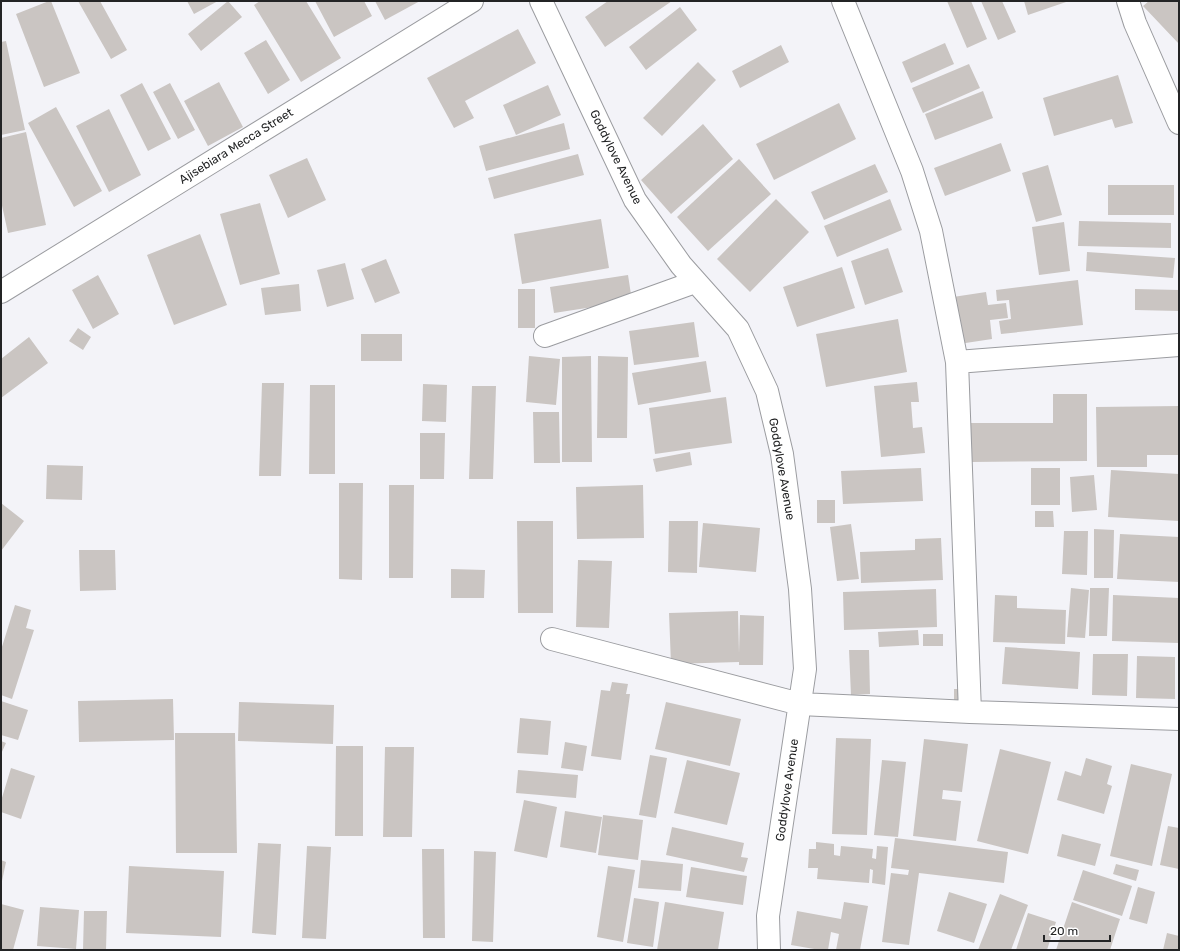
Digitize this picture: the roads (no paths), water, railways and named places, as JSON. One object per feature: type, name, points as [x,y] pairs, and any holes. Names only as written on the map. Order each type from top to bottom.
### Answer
[{"type":"street","name":"Ajisebiara Mecca Street","points":[[1,292],[472,1]]},
{"type":"street","name":"Goddylove Avenue","points":[[541,1],[635,200],[680,265],[738,329],[767,392],[782,454],[800,589],[805,669],[768,916],[768,950]]},
{"type":"street","points":[[843,1],[915,179],[931,231],[957,362],[970,712]]},
{"type":"street","points":[[1128,1],[1179,123]]},
{"type":"street","points":[[545,336],[695,282]]},
{"type":"street","points":[[957,362],[1179,345]]},
{"type":"street","points":[[552,639],[800,704],[970,712],[1179,719]]}]
